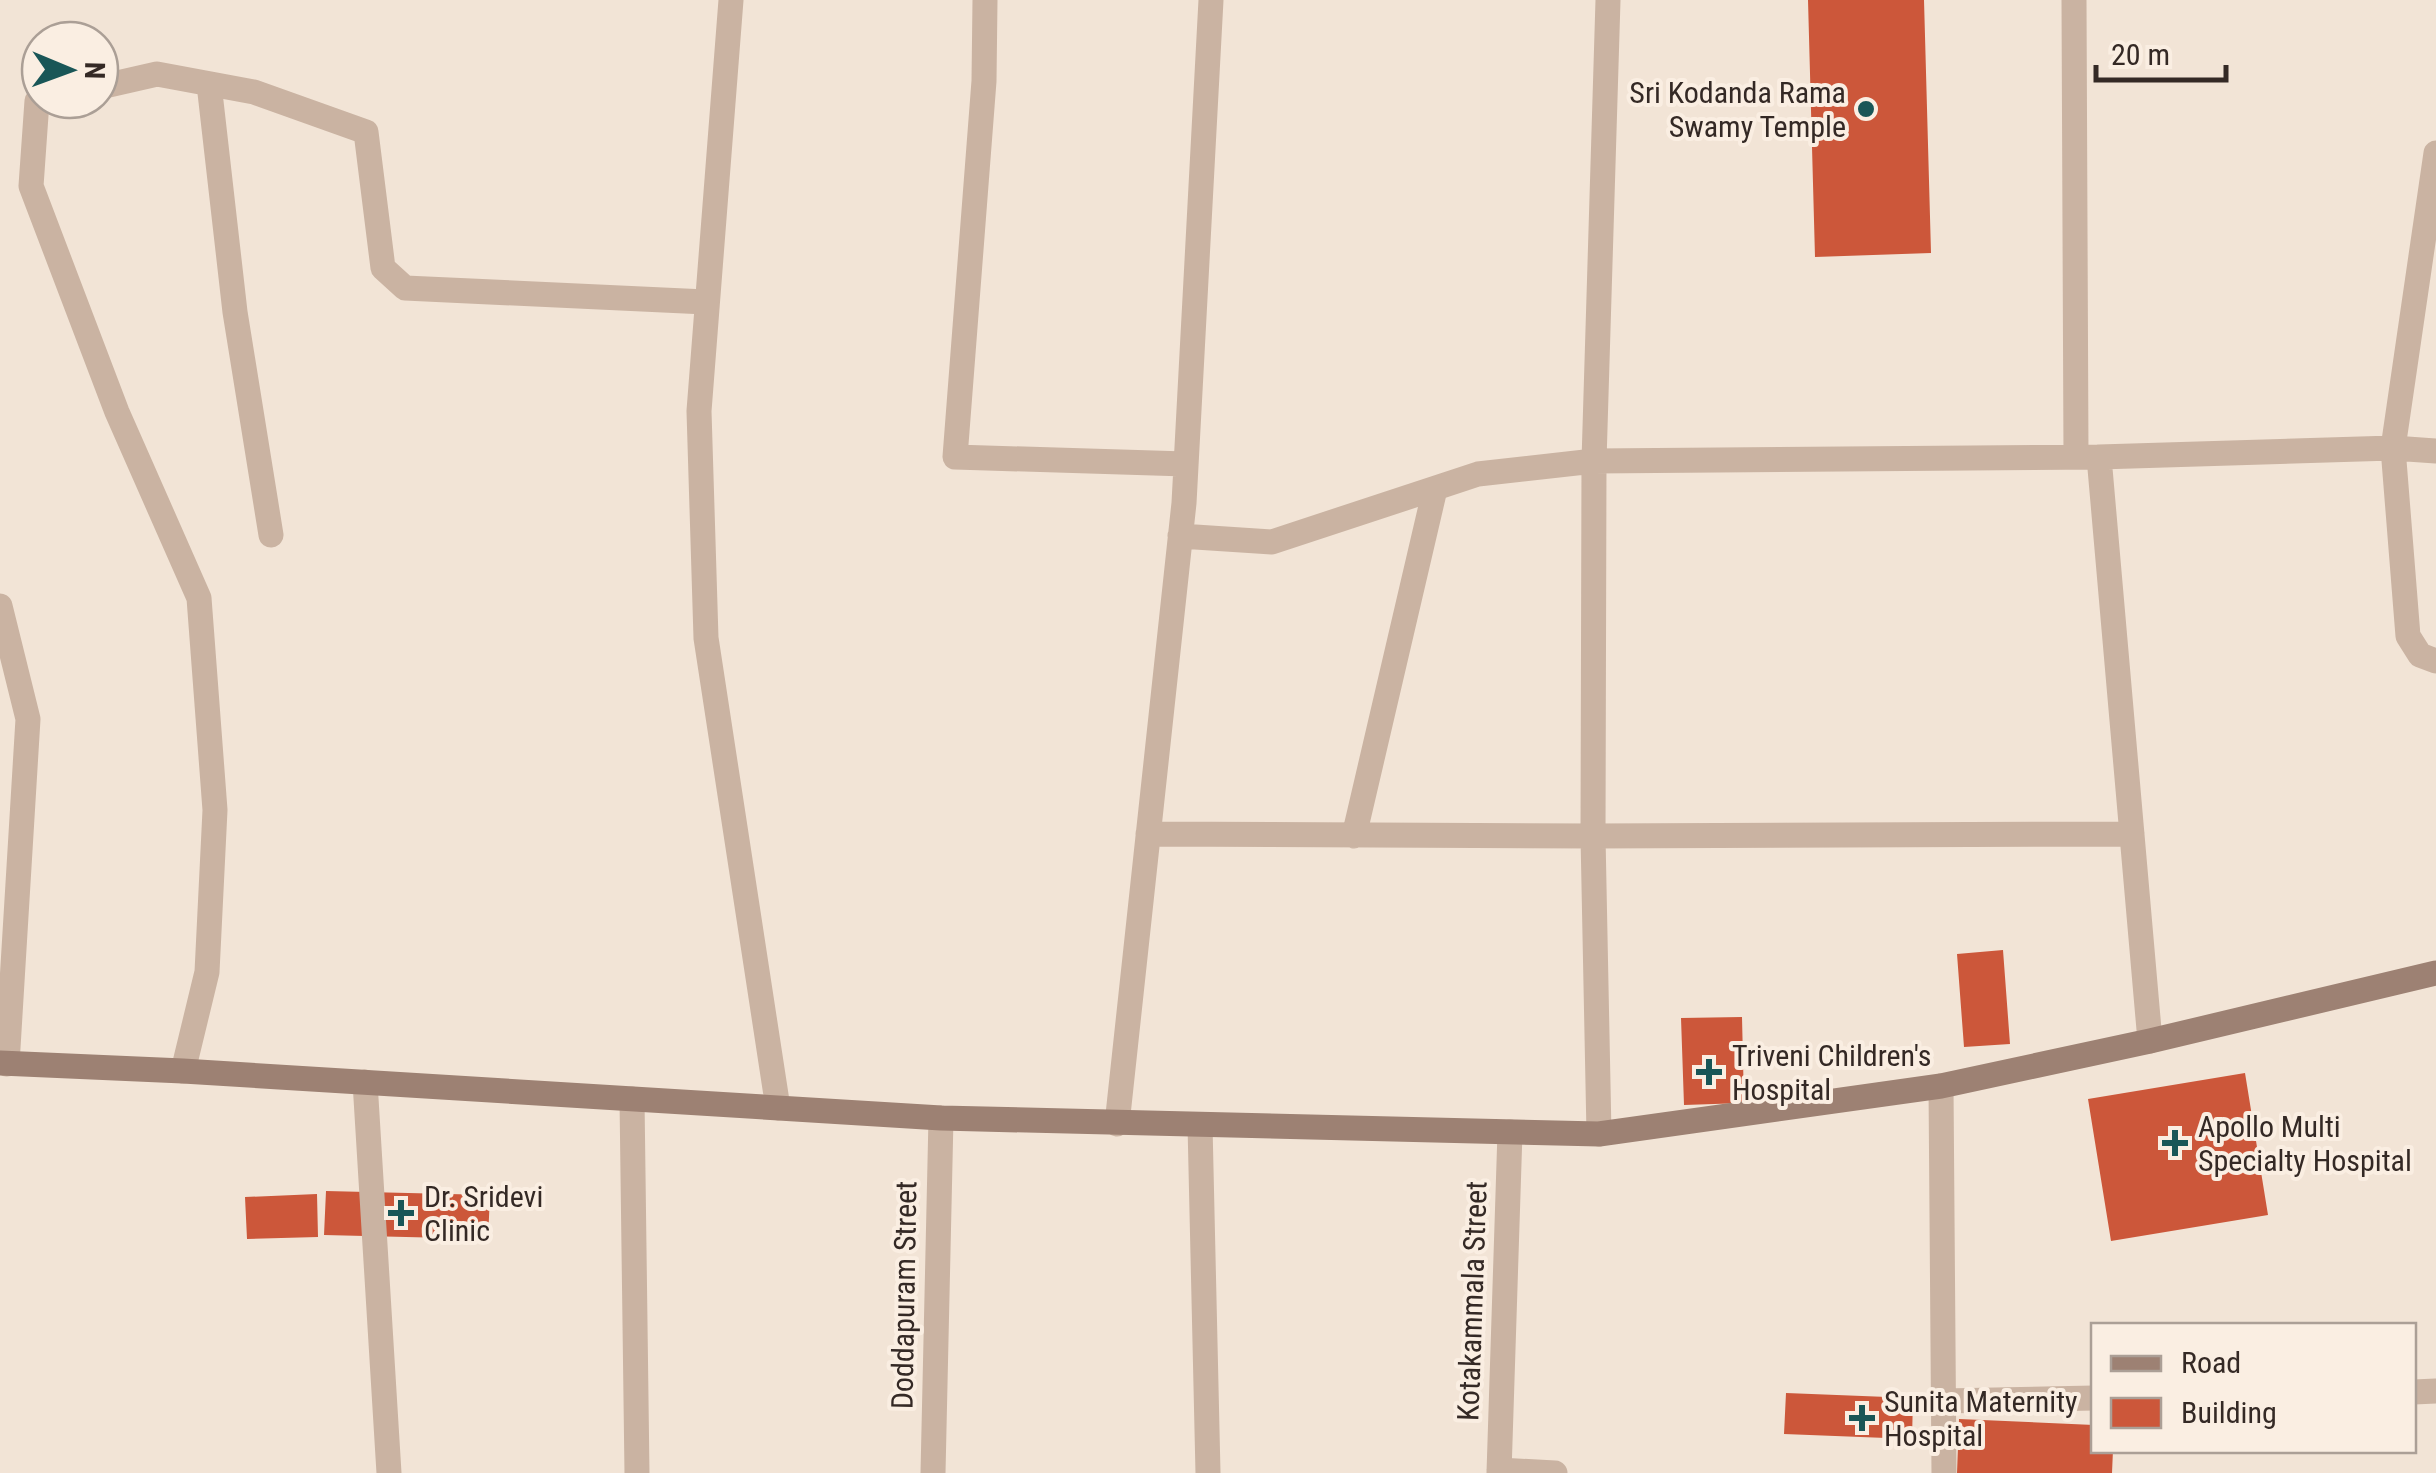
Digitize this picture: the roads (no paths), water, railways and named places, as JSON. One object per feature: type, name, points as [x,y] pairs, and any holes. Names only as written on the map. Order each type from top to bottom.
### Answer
[{"type":"street","points":[[731,0],[700,411],[706,638],[778,1108]]},
{"type":"street","points":[[984,0],[984,81],[955,457],[1186,464]]},
{"type":"street","points":[[1117,1124],[1180,536],[1212,0]]},
{"type":"street","points":[[1599,1134],[1593,836],[1594,461],[1608,0]]},
{"type":"street","points":[[2074,0],[2088,457],[2132,834],[2150,1041]]},
{"type":"street","points":[[120,82],[156,74],[254,92],[366,132],[383,268],[405,288],[706,302]]},
{"type":"street","points":[[209,84],[235,312],[271,535]]},
{"type":"street","points":[[36,120],[31,186],[117,412],[199,598],[214,810],[208,972],[183,1071]]},
{"type":"street","points":[[2436,153],[2393,448],[2408,636],[2420,655],[2436,661]]},
{"type":"street","points":[[1180,536],[1272,542],[1478,474],[1594,461],[2088,457],[2393,448],[2436,451]]},
{"type":"street","points":[[1354,836],[1435,489]]},
{"type":"street","points":[[0,606],[28,718],[4,1064],[183,1071],[941,1118],[1599,1134],[1941,1086],[2436,973]]},
{"type":"street","points":[[0,713],[28,718]]},
{"type":"street","points":[[1148,834],[2132,834]]},
{"type":"street","points":[[365,1082],[389,1473]]},
{"type":"street","points":[[1941,1086],[1944,1473]]},
{"type":"street","points":[[632,1099],[637,1473]]},
{"type":"street","name":"Doddapuram Street","points":[[932,1473],[941,1118]]},
{"type":"street","points":[[1200,1125],[1208,1473]]},
{"type":"street","name":"Kotakammala Street","points":[[1498,1472],[1510,1132]]},
{"type":"street","points":[[1943,1401],[2091,1398]]},
{"type":"street","points":[[1498,1472],[1554,1473]]},
{"type":"place","name":"Sri Kodanda Rama Swamy Temple","points":[[1866,109]]},
{"type":"place","name":"Triveni Children's Hospital","points":[[1709,1072]]},
{"type":"place","name":"Apollo Multi Specialty Hospital","points":[[2175,1143]]},
{"type":"place","name":"Dr. Sridevi Clinic","points":[[401,1213]]},
{"type":"place","name":"Sunita Maternity Hospital","points":[[1862,1418]]}]
